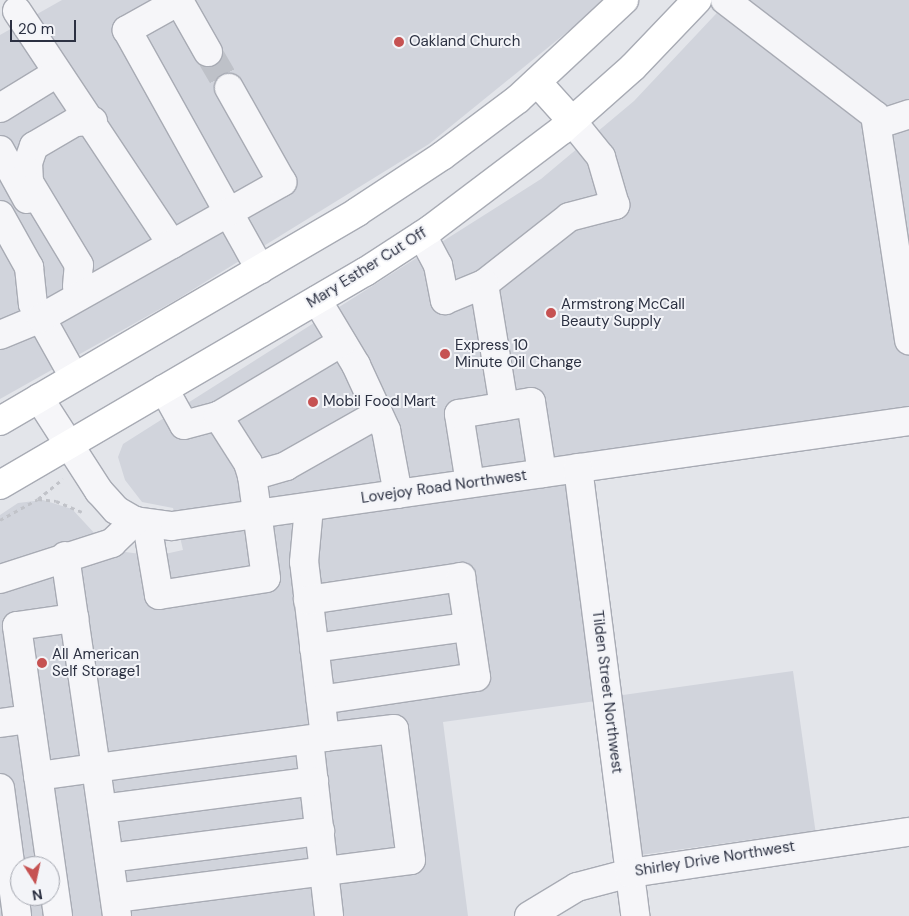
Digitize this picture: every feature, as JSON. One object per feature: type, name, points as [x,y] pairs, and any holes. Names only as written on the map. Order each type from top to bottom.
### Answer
[{"type":"main road","points":[[0,421],[357,212],[442,156],[537,82],[624,0]]},
{"type":"main road","name":"Mary Esther Cut Off","points":[[0,486],[317,300],[422,235],[510,172],[572,121],[658,42],[698,0]]},
{"type":"main road","points":[[537,82],[572,121]]},
{"type":"street","points":[[725,0],[875,115],[879,124],[906,290],[909,340]]},
{"type":"street","points":[[208,52],[179,1],[127,30],[260,269]]},
{"type":"street","points":[[18,11],[57,73],[93,121],[172,244]]},
{"type":"street","points":[[0,108],[57,73]]},
{"type":"street","points":[[0,335],[41,318],[79,291],[172,244],[282,182],[228,88]]},
{"type":"street","points":[[879,124],[909,114]]},
{"type":"street","points":[[79,291],[79,266],[29,182],[28,163],[34,146],[75,122],[93,121]]},
{"type":"street","points":[[422,235],[438,265],[445,300],[484,284],[569,217],[615,205],[601,157],[572,121]]},
{"type":"street","points":[[0,150],[79,291]]},
{"type":"street","points":[[0,215],[29,267],[33,304],[74,377]]},
{"type":"street","points":[[484,284],[504,406]]},
{"type":"street","points":[[317,300],[342,342],[386,430],[398,494]]},
{"type":"street","points":[[164,390],[184,424],[218,416],[342,342]]},
{"type":"street","name":"Lovejoy Road Northwest","points":[[39,398],[99,491],[116,510],[141,522],[172,526],[909,421]]},
{"type":"street","points":[[470,483],[459,414],[531,402],[542,473]]},
{"type":"street","points":[[252,476],[286,466],[378,414]]},
{"type":"street","points":[[0,579],[65,556],[112,543],[141,522],[159,595],[266,578],[252,476],[248,463],[218,416]]},
{"type":"street","name":"Tilden Street Northwest","points":[[578,468],[636,916]]},
{"type":"street","points":[[309,506],[304,562],[321,700],[314,782],[329,916]]},
{"type":"street","points":[[38,776],[96,768],[394,729],[411,860],[324,871],[116,907],[102,809],[96,768],[74,618],[65,556]]},
{"type":"street","points":[[308,600],[461,577],[476,678],[321,700]]},
{"type":"street","points":[[58,916],[17,626],[74,618]]},
{"type":"street","points":[[314,648],[468,627]]},
{"type":"street","points":[[0,723],[30,719]]},
{"type":"street","points":[[102,809],[314,782]]},
{"type":"street","points":[[0,788],[18,916]]},
{"type":"street","points":[[109,858],[320,831]]},
{"type":"street","name":"Shirley Drive Northwest","points":[[529,916],[577,888],[630,872],[909,832]]},
{"type":"shaded area","points":[[62,0],[602,0],[588,15],[429,144],[176,300],[0,399],[0,35]]},
{"type":"shaded area","points":[[729,0],[909,0],[909,407],[174,512],[173,508],[142,502],[125,480],[118,457],[123,444],[541,179],[634,101]]},
{"type":"shaded area","points":[[568,482],[596,701],[443,722],[468,916],[0,916],[0,515],[18,503],[43,500],[72,509],[110,550],[156,556],[183,550],[180,537]]},
{"type":"shaded area","points":[[793,671],[815,830],[640,855],[618,696]]},
{"type":"tunnel","points":[[208,52],[229,88]]},
{"type":"place","name":"Oakland Church","points":[[399,42]]},
{"type":"place","name":"Armstrong McCall Beauty Supply","points":[[551,313]]},
{"type":"place","name":"Express 10 Minute Oil Change","points":[[445,354]]},
{"type":"place","name":"Mobil Food Mart","points":[[313,402]]},
{"type":"place","name":"All American Self Storage1","points":[[42,663]]}]
